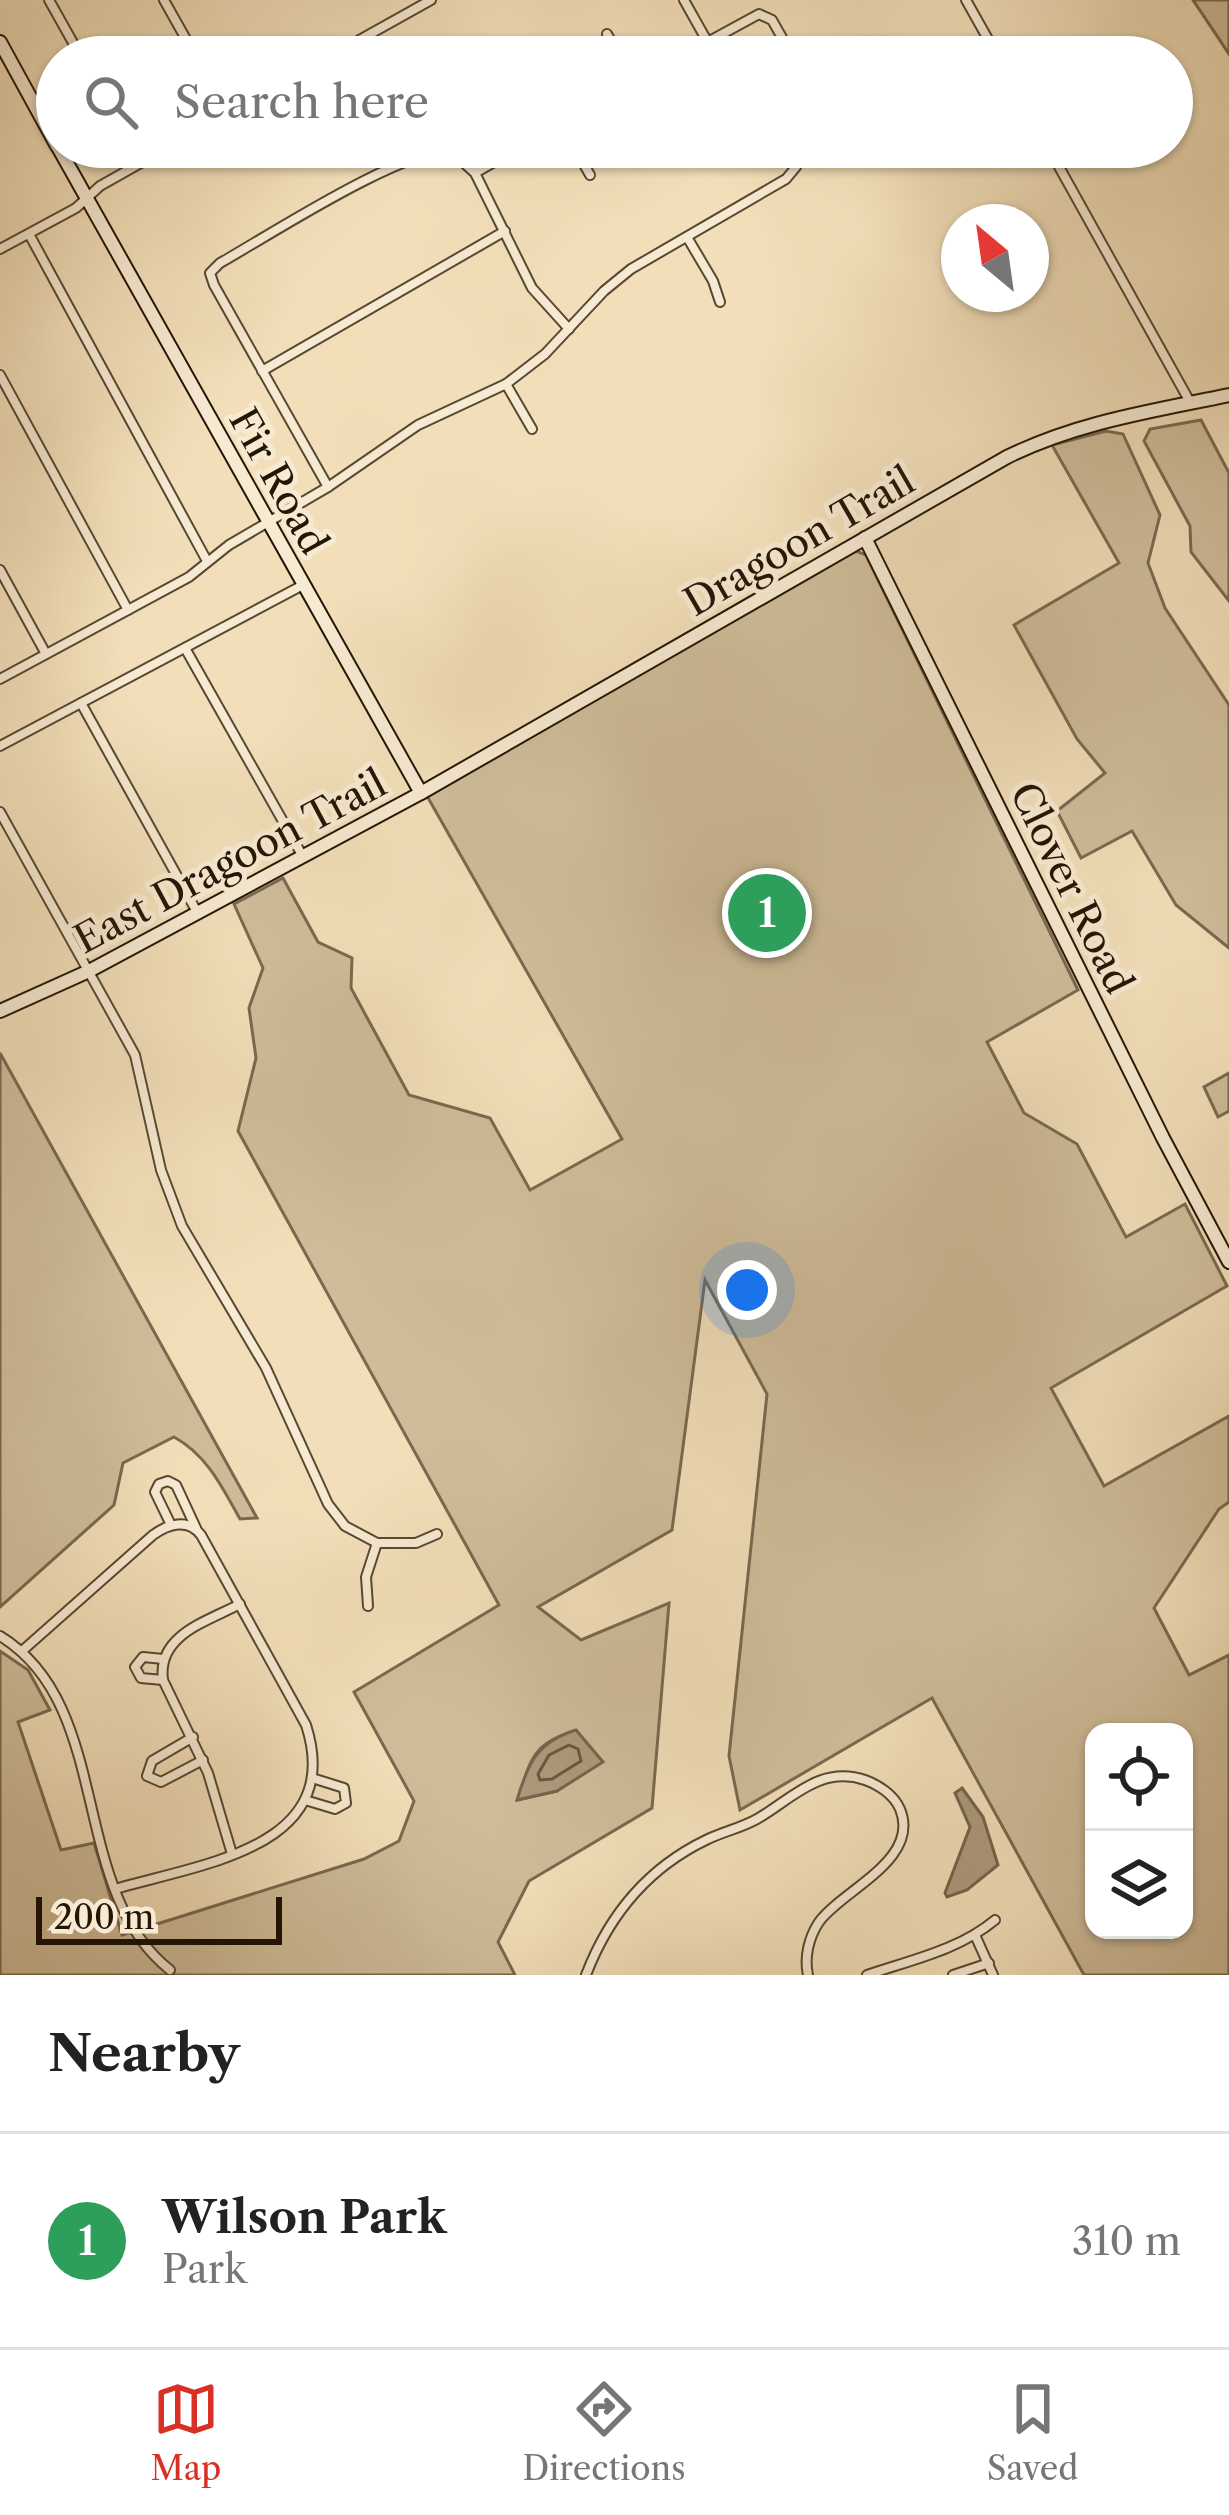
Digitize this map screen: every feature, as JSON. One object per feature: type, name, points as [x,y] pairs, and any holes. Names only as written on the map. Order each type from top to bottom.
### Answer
[{"type":"street","points":[[49,0],[69,36]]},
{"type":"street","points":[[164,0],[184,36]]},
{"type":"street","points":[[367,36],[431,0]]},
{"type":"street","points":[[684,0],[705,36]]},
{"type":"street","points":[[966,0],[986,36]]},
{"type":"street","points":[[717,36],[764,15],[781,36]]},
{"type":"street","name":"Fir Road","points":[[0,42],[36,108]]},
{"type":"street","name":"Fir Road","points":[[70,168],[421,793]]},
{"type":"street","points":[[0,250],[132,168]]},
{"type":"street","points":[[328,487],[210,273],[220,263],[395,168]]},
{"type":"street","points":[[470,168],[532,288],[569,329]]},
{"type":"street","points":[[475,172],[482,168]]},
{"type":"street","points":[[586,168],[590,175]]},
{"type":"street","points":[[0,679],[189,577],[418,425],[506,384],[545,354],[616,279],[780,184],[795,168]]},
{"type":"street","points":[[1060,168],[1191,403]]},
{"type":"street","points":[[262,371],[506,231]]},
{"type":"street","points":[[28,234],[207,561]]},
{"type":"street","points":[[687,237],[720,302]]},
{"type":"street","points":[[0,375],[128,610]]},
{"type":"street","points":[[506,384],[532,429]]},
{"type":"street","name":"Dragoon Trail","points":[[421,793],[984,469],[1050,437],[1100,421],[1229,395]]},
{"type":"street","name":"Clover Road","points":[[865,538],[1229,1262]]},
{"type":"street","points":[[0,570],[46,654]]},
{"type":"street","points":[[0,746],[303,585]]},
{"type":"street","points":[[185,648],[303,856]]},
{"type":"street","points":[[80,704],[197,913]]},
{"type":"street","name":"East Dragoon Trail","points":[[0,1011],[89,971],[421,793]]},
{"type":"street","points":[[0,812],[135,1055],[161,1170],[191,1244],[266,1368],[328,1504],[345,1526],[376,1543],[416,1544],[437,1534]]},
{"type":"street","points":[[116,1888],[273,1837],[303,1803],[312,1778],[306,1724],[176,1485],[168,1481],[155,1492],[170,1525]]},
{"type":"street","points":[[22,1651],[153,1535],[170,1525],[196,1529]]},
{"type":"street","points":[[368,1606],[366,1577],[376,1543]]},
{"type":"street","points":[[232,1854],[203,1760],[163,1680],[163,1659],[183,1634],[239,1604]]},
{"type":"street","points":[[0,1636],[42,1672],[58,1699],[134,1932],[170,1970]]},
{"type":"street","points":[[163,1659],[143,1658],[135,1667],[141,1678],[163,1680]]},
{"type":"street","points":[[193,1737],[152,1761],[147,1776],[161,1782],[203,1760]]},
{"type":"street","points":[[303,1803],[334,1809],[344,1807],[348,1799],[341,1786],[312,1778]]},
{"type":"street","points":[[586,1975],[626,1903],[665,1864],[820,1780],[862,1779],[896,1803],[903,1822],[899,1841],[877,1872],[815,1928],[807,1954],[808,1975]]},
{"type":"street","points":[[867,1975],[975,1935],[995,1920]]},
{"type":"street","points":[[975,1935],[993,1975]]},
{"type":"street","points":[[953,1975],[989,1963]]},
{"type":"shaded area","points":[[1193,0],[1229,0],[1229,54]]},
{"type":"shaded area","points":[[1201,420],[1229,473],[1229,601],[1191,552],[1190,526],[1144,441],[1150,429]]},
{"type":"shaded area","points":[[1106,431],[1123,434],[1160,515],[1148,563],[1165,608],[1229,705],[1229,948],[1176,905],[1132,831],[1081,858],[1057,811],[1105,773],[1077,739],[1014,625],[1119,563],[1052,445]]},
{"type":"shaded area","points":[[856,551],[866,555],[1078,990],[987,1042],[1024,1113],[1077,1144],[1126,1237],[1185,1204],[1227,1286],[1051,1388],[1104,1486],[1229,1416],[1229,1502],[1219,1509],[1154,1608],[1189,1675],[1229,1655],[1229,1975],[1084,1975],[932,1698],[740,1810],[729,1756],[767,1394],[705,1280],[672,1530],[538,1607],[581,1640],[669,1603],[652,1808],[529,1881],[498,1942],[515,1975],[0,1975],[0,1651],[28,1670],[50,1710],[18,1722],[61,1850],[94,1843],[122,1935],[364,1859],[399,1841],[414,1801],[354,1692],[499,1605],[238,1131],[256,1058],[249,1008],[263,968],[234,904],[283,878],[318,942],[352,958],[351,988],[409,1095],[490,1118],[530,1190],[622,1139],[427,796]],"holes":[[[576,1731],[557,1791],[518,1800],[535,1755],[550,1741]]]},
{"type":"shaded area","points":[[0,1053],[257,1518],[240,1519],[205,1462],[174,1437],[123,1463],[114,1505],[0,1607]]},
{"type":"shaded area","points":[[1229,1073],[1229,1111],[1218,1117],[1204,1087]]},
{"type":"water","points":[[576,1730],[603,1762],[557,1791],[517,1800],[536,1756],[552,1741]]},
{"type":"water","points":[[962,1788],[983,1817],[998,1865],[967,1890],[947,1897],[970,1827],[955,1793]]},
{"type":"place","name":"Wilson Park","points":[[767,913]]}]
